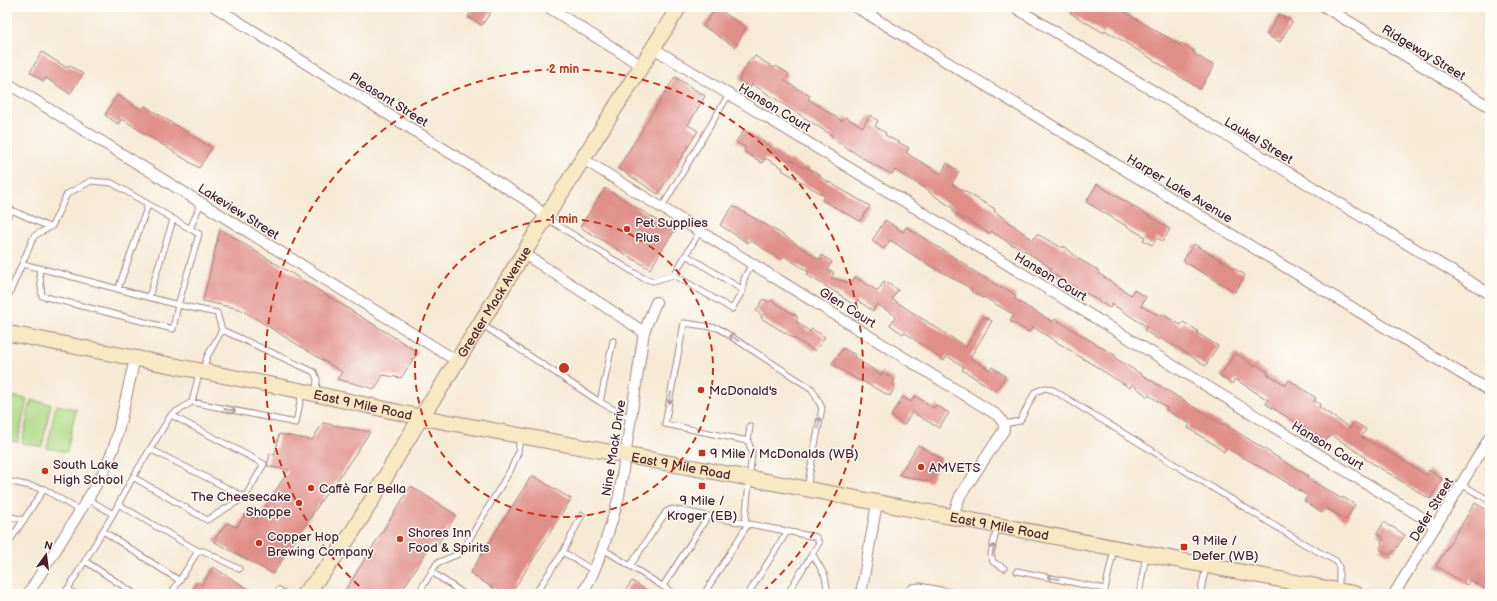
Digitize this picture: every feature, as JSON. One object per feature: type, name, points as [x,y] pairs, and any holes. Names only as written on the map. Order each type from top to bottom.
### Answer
[{"type":"main road","name":"Greater Mack Avenue","points":[[304,594],[318,580],[345,544],[420,417],[438,392],[523,253],[680,7]]},
{"type":"main road","name":"East 9 Mile Road","points":[[7,333],[201,371],[420,417],[1356,594]]},
{"type":"street","name":"Pleasant Street","points":[[215,7],[531,203],[546,217]]},
{"type":"street","points":[[548,7],[642,66]]},
{"type":"street","name":"Harper Lake Avenue","points":[[856,7],[1490,391]]},
{"type":"street","name":"Laukel Street","points":[[1014,7],[1490,294]]},
{"type":"street","name":"Ridgeway Street","points":[[1325,7],[1490,107]]},
{"type":"street","name":"Hanson Court","points":[[653,48],[1436,526]]},
{"type":"street","name":"Lakeview Street","points":[[7,83],[457,361]]},
{"type":"street","name":"Glen Court","points":[[583,158],[997,415],[1004,424]]},
{"type":"street","points":[[523,253],[644,332]]},
{"type":"street","name":"Nine Mack Drive","points":[[583,594],[603,549],[619,496],[644,332],[656,302]]},
{"type":"street","points":[[28,594],[88,499],[105,469],[114,447],[135,358]]},
{"type":"street","points":[[952,518],[960,496],[1004,430],[1004,424]]},
{"type":"street","name":"Defer Street","points":[[1394,594],[1490,437]]},
{"type":"street","points":[[861,594],[877,503]]},
{"type":"lane","points":[[662,207],[729,94]]},
{"type":"lane","points":[[7,300],[34,236],[52,226],[67,194],[91,181],[112,183],[199,234],[178,305],[173,329],[42,296],[38,268]]},
{"type":"lane","points":[[190,229],[201,203]]},
{"type":"lane","points":[[118,289],[148,205]]},
{"type":"lane","points":[[7,218],[9,209],[49,227]]},
{"type":"lane","points":[[546,217],[643,278],[653,281],[674,275],[700,231]]},
{"type":"lane","points":[[149,298],[174,220]]},
{"type":"lane","points":[[686,255],[743,290]]},
{"type":"lane","points":[[674,275],[732,309],[743,290],[744,279],[752,263]]},
{"type":"lane","points":[[22,264],[149,298],[217,313],[222,330],[201,371],[192,402],[171,415],[64,594]]},
{"type":"lane","points":[[748,441],[665,424],[684,322],[718,328],[812,389],[822,408],[807,489]]},
{"type":"lane","points":[[480,324],[600,402],[631,419]]},
{"type":"lane","points":[[192,402],[296,423],[317,379],[314,372],[222,330]]},
{"type":"lane","points":[[600,402],[613,341]]},
{"type":"lane","points":[[1004,424],[1020,421],[1035,392],[1045,388],[1053,390],[1306,545],[1336,560],[1339,567],[1339,592]]},
{"type":"lane","points":[[133,477],[207,520],[244,497],[264,464],[171,415]]},
{"type":"lane","points":[[704,594],[747,524],[748,479],[752,452],[748,441],[750,426]]},
{"type":"lane","points":[[418,594],[437,563],[461,553],[513,466],[518,453],[521,436]]},
{"type":"lane","points":[[150,448],[244,497]]},
{"type":"lane","points":[[7,481],[44,489],[80,511]]},
{"type":"lane","points":[[1461,484],[1490,502]]},
{"type":"lane","points":[[7,545],[44,489]]},
{"type":"lane","points":[[88,499],[113,514]]},
{"type":"lane","points":[[118,504],[198,551],[204,550],[239,569]]},
{"type":"lane","points":[[630,566],[666,512],[672,509],[816,538],[819,542],[787,594]]},
{"type":"lane","points":[[535,594],[563,552],[582,515]]},
{"type":"lane","points":[[7,516],[24,520]]},
{"type":"lane","points":[[663,586],[708,516]]},
{"type":"lane","points":[[998,526],[991,554],[993,562],[1004,568]]},
{"type":"lane","points":[[103,531],[180,580]]},
{"type":"lane","points":[[748,594],[787,532]]},
{"type":"lane","points":[[1017,571],[1104,591],[1114,548]]},
{"type":"lane","points":[[603,549],[676,594]]},
{"type":"lane","points":[[171,594],[198,551]]},
{"type":"lane","points":[[563,552],[594,571]]},
{"type":"lane","points":[[812,554],[825,576],[828,594]]},
{"type":"lane","points":[[1139,594],[1147,554]]},
{"type":"lane","points":[[85,561],[135,594]]},
{"type":"lane","points":[[1200,594],[1206,566]]},
{"type":"lane","points":[[432,572],[464,594]]},
{"type":"lane","points":[[908,594],[912,587],[920,586],[960,594]]},
{"type":"lane","points":[[68,589],[75,594]]},
{"type":"lane","points":[[279,590],[285,594]]},
{"type":"green space","points":[[7,395],[27,399],[18,442],[7,440]]},
{"type":"green space","points":[[31,400],[51,404],[42,447],[22,443]]},
{"type":"green space","points":[[56,405],[76,409],[67,452],[47,448]]},
{"type":"building","points":[[474,7],[494,7],[482,25],[468,17]]},
{"type":"building","points":[[1074,7],[1116,7],[1180,45],[1181,43],[1194,51],[1193,53],[1214,66],[1200,89],[1105,30],[1104,33],[1070,13]]},
{"type":"building","points":[[716,8],[746,27],[735,47],[703,26]]},
{"type":"building","points":[[1279,14],[1292,22],[1280,42],[1267,35]]},
{"type":"building","points":[[42,52],[67,68],[69,65],[83,74],[70,94],[46,78],[43,81],[30,72]]},
{"type":"building","points":[[755,56],[774,68],[776,66],[789,74],[785,81],[810,96],[808,99],[842,121],[845,117],[863,127],[870,115],[878,121],[875,126],[886,133],[885,135],[909,148],[906,153],[941,174],[947,163],[959,172],[952,184],[995,209],[994,211],[1033,240],[1037,234],[1062,248],[1064,246],[1079,259],[1099,271],[1098,273],[1131,295],[1134,290],[1146,297],[1141,306],[1160,316],[1162,314],[1181,325],[1183,322],[1198,331],[1197,333],[1218,346],[1205,366],[1180,349],[1160,338],[1159,340],[1144,330],[1147,327],[1112,304],[1110,308],[1050,272],[1051,269],[1044,263],[1015,245],[1014,246],[991,231],[990,234],[966,219],[965,220],[952,211],[954,209],[929,192],[930,191],[895,170],[892,174],[874,165],[831,138],[833,136],[752,84],[750,88],[739,80],[751,58],[753,59]]},
{"type":"building","points":[[675,77],[705,96],[688,125],[698,131],[658,194],[618,168]]},
{"type":"building","points":[[117,95],[142,110],[145,106],[212,148],[199,168],[122,119],[118,124],[105,115]]},
{"type":"building","points":[[744,130],[771,147],[770,148],[789,161],[790,159],[804,168],[805,166],[820,175],[820,177],[870,206],[860,221],[822,200],[825,196],[782,170],[783,168],[765,158],[762,163],[744,151],[745,147],[736,142]]},
{"type":"building","points":[[1097,184],[1170,229],[1163,241],[1157,238],[1152,245],[1143,240],[1145,237],[1086,202]]},
{"type":"building","name":"Pet Supplies Plus","points":[[605,188],[674,231],[650,269],[580,227]]},
{"type":"building","points":[[733,206],[780,233],[820,260],[822,255],[832,262],[828,269],[834,273],[831,278],[851,283],[855,277],[878,291],[884,281],[898,290],[892,299],[966,347],[984,317],[992,321],[970,358],[990,370],[992,367],[1005,376],[996,391],[962,370],[964,367],[947,356],[944,361],[904,332],[903,334],[890,325],[896,316],[877,304],[873,311],[857,300],[854,305],[807,275],[809,272],[784,256],[781,260],[750,240],[748,243],[720,225]]},
{"type":"building","points":[[885,220],[903,232],[906,227],[968,266],[967,267],[1003,289],[1004,288],[1016,295],[1014,299],[1053,322],[1055,319],[1116,356],[1115,358],[1308,476],[1307,478],[1342,499],[1343,497],[1355,505],[1346,520],[1326,508],[1322,513],[1304,501],[1308,496],[1273,474],[1226,448],[1224,452],[1188,428],[1190,424],[1166,410],[1167,408],[1149,395],[1148,397],[1132,384],[1130,388],[1033,327],[1029,332],[1010,321],[1014,315],[971,291],[972,289],[921,260],[890,240],[884,249],[872,241]]},
{"type":"building","points":[[220,229],[418,352],[401,378],[383,375],[375,389],[337,379],[342,372],[240,309],[203,301]]},
{"type":"building","points":[[1194,244],[1245,275],[1235,292],[1183,261]]},
{"type":"building","points":[[763,299],[769,302],[771,300],[798,317],[796,321],[810,332],[812,329],[825,337],[815,351],[761,318],[762,315],[756,311]]},
{"type":"building","points":[[843,348],[855,355],[854,357],[881,375],[882,372],[895,380],[892,384],[895,386],[890,396],[862,381],[861,382],[832,364]]},
{"type":"building","points":[[1235,353],[1254,366],[1255,364],[1268,372],[1267,374],[1286,385],[1289,380],[1316,398],[1314,401],[1320,404],[1319,407],[1350,428],[1354,422],[1366,429],[1361,437],[1396,456],[1426,475],[1429,470],[1442,479],[1430,499],[1364,458],[1365,457],[1332,435],[1330,438],[1328,437],[1326,441],[1266,404],[1268,400],[1235,379],[1232,384],[1220,376]]},
{"type":"building","points":[[915,396],[934,408],[936,405],[949,413],[939,428],[912,412],[904,425],[891,416],[903,397],[911,402]]},
{"type":"building","points":[[323,423],[370,432],[337,481],[325,495],[273,574],[213,541],[227,523],[237,527],[246,513],[257,519],[289,470],[267,466],[270,453],[275,455],[279,434],[312,440]]},
{"type":"building","name":"AMVETS","points":[[918,445],[942,459],[930,482],[899,475]]},
{"type":"building","points":[[532,475],[571,499],[511,594],[502,594],[470,573]]},
{"type":"building","points":[[411,486],[456,515],[436,547],[431,544],[400,594],[343,594]]},
{"type":"building","points":[[1475,503],[1490,512],[1490,592],[1470,580],[1467,585],[1436,566]]},
{"type":"building","points":[[1384,522],[1405,535],[1394,552],[1393,551],[1390,555],[1380,549],[1384,538],[1377,533]]},
{"type":"building","points":[[213,567],[256,594],[189,594],[197,582],[202,585]]},
{"type":"building","points":[[632,581],[653,594],[623,594]]},
{"type":"place","name":"Pet Supplies Plus","points":[[627,229]]},
{"type":"place","name":"McDonald's","points":[[701,390]]},
{"type":"place","name":"9 Mile / McDonalds (WB)","points":[[702,453]]},
{"type":"place","name":"AMVETS","points":[[921,467]]},
{"type":"place","name":"South Lake High School","points":[[45,471]]},
{"type":"place","name":"9 Mile / Kroger (EB)","points":[[702,486]]},
{"type":"place","name":"Caffè Far Bella","points":[[311,488]]},
{"type":"place","name":"The Cheesecake Shoppe","points":[[299,503]]},
{"type":"place","name":"Shores Inn Food & Spirits","points":[[400,539]]},
{"type":"place","name":"Copper Hop Brewing Company","points":[[259,543]]},
{"type":"place","name":"9 Mile / Defer (WB)","points":[[1184,547]]}]
